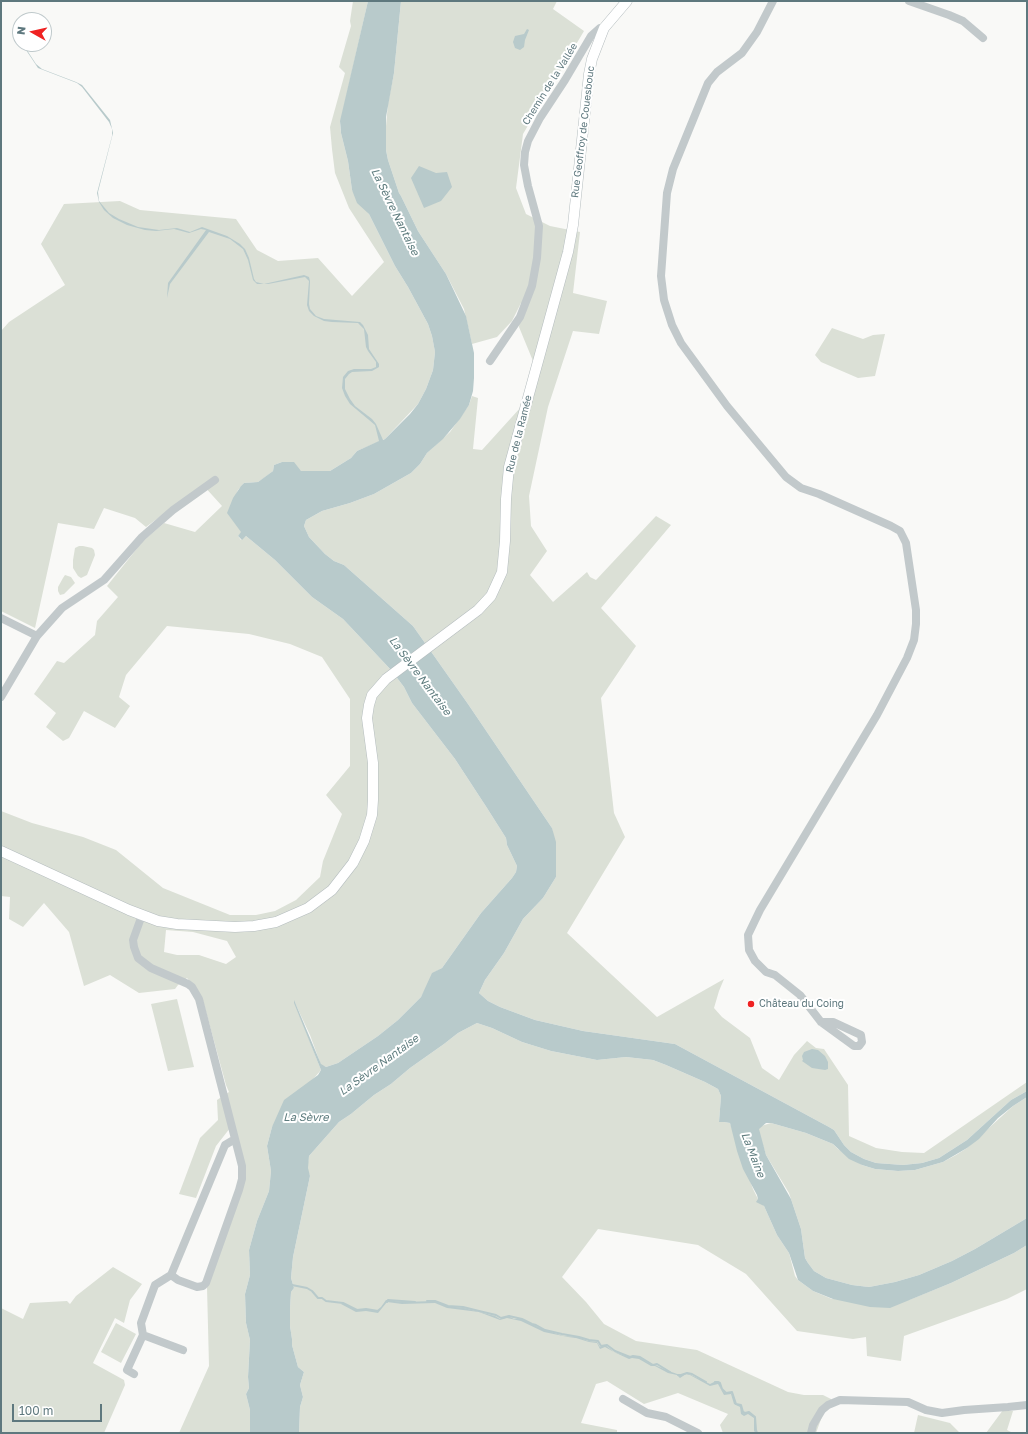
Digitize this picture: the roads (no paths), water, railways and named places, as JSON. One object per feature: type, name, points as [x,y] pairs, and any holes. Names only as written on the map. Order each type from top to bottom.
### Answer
[{"type":"main road","name":"Rue Geoffroy de Couesbouc","points":[[573,225],[592,58],[604,28],[626,1]]},
{"type":"main road","name":"Rue de la Ramée","points":[[1,851],[142,915],[158,921],[177,924],[229,927],[254,926],[276,922],[308,908],[332,890],[353,863],[364,841],[372,815],[374,784],[368,712],[372,695],[386,679],[471,616],[486,602],[495,588],[502,572],[509,467],[561,282],[573,225]]},
{"type":"street","points":[[774,1],[757,32],[742,52],[717,72],[708,83],[673,169],[667,193],[661,276],[664,300],[672,324],[681,343],[719,396],[786,477],[801,488],[819,494],[891,526],[900,532],[906,543],[916,610],[914,640],[907,658],[877,715],[760,910],[748,935],[749,950],[766,972],[775,975],[800,994],[821,1022],[854,1046],[859,1046],[862,1042],[861,1035],[833,1022],[821,1022]]},
{"type":"street","points":[[909,1],[949,15],[963,22],[983,38]]},
{"type":"street","name":"Chemin de la Vallée","points":[[490,361],[520,317],[532,286],[538,258],[539,226],[524,165],[528,141],[540,118],[591,36],[600,28],[604,28]]},
{"type":"street","points":[[2,694],[37,636],[62,608],[104,580],[142,537],[173,510],[215,480]]},
{"type":"street","points":[[1,618],[37,636]]},
{"type":"street","points":[[142,915],[133,940],[138,958],[151,968],[188,984],[192,987],[199,999],[242,1166],[242,1179],[206,1282],[203,1286],[197,1287],[178,1280],[171,1275]]},
{"type":"street","points":[[134,1374],[126,1370],[143,1335],[141,1323],[155,1285],[171,1275],[225,1145],[235,1139]]},
{"type":"street","points":[[143,1335],[183,1350]]},
{"type":"street","points":[[623,1398],[647,1413],[666,1417],[698,1433]]},
{"type":"street","points":[[811,1433],[813,1425],[822,1410],[828,1405],[840,1400],[908,1402],[926,1410],[942,1413],[1027,1405]]},
{"type":"water","points":[[368,1],[401,1],[394,73],[386,117],[386,150],[399,193],[418,231],[446,274],[466,316],[474,353],[473,391],[469,405],[460,419],[443,439],[427,453],[420,464],[411,473],[374,494],[322,511],[306,520],[304,526],[309,537],[325,554],[334,561],[344,565],[413,626],[552,828],[556,842],[556,877],[543,898],[523,919],[504,953],[485,980],[479,993],[488,1001],[500,1007],[535,1020],[583,1031],[675,1044],[829,1127],[834,1130],[844,1145],[851,1152],[876,1163],[903,1165],[922,1163],[939,1158],[967,1140],[1011,1100],[1027,1091],[1027,1097],[998,1118],[979,1139],[967,1148],[943,1162],[915,1170],[898,1171],[875,1169],[849,1159],[833,1144],[806,1133],[771,1123],[766,1123],[759,1129],[766,1155],[791,1199],[801,1229],[805,1258],[814,1271],[826,1278],[852,1285],[869,1287],[895,1282],[919,1275],[975,1249],[1027,1218],[1027,1245],[1014,1253],[951,1283],[890,1308],[870,1307],[833,1299],[813,1291],[798,1280],[789,1253],[777,1235],[764,1206],[756,1202],[758,1199],[757,1195],[743,1169],[730,1123],[719,1122],[721,1096],[718,1089],[653,1060],[626,1057],[597,1060],[551,1051],[522,1042],[492,1028],[477,1023],[458,1033],[339,1122],[309,1156],[308,1168],[310,1176],[293,1257],[291,1278],[294,1288],[291,1292],[290,1308],[292,1345],[298,1367],[304,1372],[300,1385],[303,1397],[300,1407],[299,1433],[250,1433],[250,1410],[246,1394],[249,1388],[248,1377],[250,1340],[246,1323],[245,1294],[250,1275],[249,1250],[257,1221],[269,1191],[271,1171],[267,1146],[272,1127],[284,1100],[318,1075],[321,1070],[294,1000],[321,1064],[326,1067],[338,1063],[378,1036],[398,1020],[421,997],[432,973],[442,968],[481,913],[512,878],[516,872],[517,866],[507,845],[506,838],[487,808],[455,759],[412,703],[404,687],[391,670],[343,619],[312,597],[275,560],[246,536],[242,540],[238,536],[241,532],[227,513],[233,498],[241,486],[244,483],[258,482],[273,471],[274,465],[282,462],[294,462],[301,471],[330,471],[351,458],[357,451],[379,441],[375,425],[350,404],[342,388],[343,377],[348,371],[354,369],[371,369],[376,367],[376,362],[366,347],[364,329],[358,323],[324,321],[314,316],[309,311],[307,305],[309,281],[305,277],[264,284],[304,275],[309,277],[310,281],[309,304],[310,309],[316,316],[324,319],[360,322],[363,325],[368,335],[369,349],[379,364],[379,367],[372,371],[352,372],[345,379],[345,389],[355,406],[372,419],[376,424],[383,440],[385,439],[418,404],[426,389],[433,370],[435,352],[428,324],[395,266],[369,214],[357,203],[352,190],[340,121]]},
{"type":"water","points":[[527,29],[529,30],[524,47],[520,50],[515,48],[513,42],[515,36],[524,34]]},
{"type":"water","points":[[27,52],[36,64],[42,69],[76,82],[82,85],[110,120],[113,133],[98,192],[99,201],[109,213],[138,227],[159,230],[177,228],[190,232],[202,227],[227,236],[245,249],[256,282],[264,284],[257,284],[253,280],[248,260],[243,249],[230,239],[209,232],[170,284],[167,298],[168,283],[206,230],[201,229],[189,233],[174,229],[156,231],[145,230],[127,225],[113,218],[104,210],[99,202],[97,193],[112,136],[112,129],[109,122],[82,87],[77,83],[38,68]]},
{"type":"water","points":[[419,166],[436,173],[447,172],[452,187],[441,201],[424,208],[411,178]]},
{"type":"water","points":[[812,1049],[818,1050],[825,1056],[828,1062],[828,1069],[812,1068],[802,1061],[804,1052]]},
{"type":"water","points":[[386,1300],[403,1302],[434,1301],[447,1306],[464,1308],[495,1316],[500,1319],[508,1316],[514,1319],[521,1319],[545,1330],[564,1336],[578,1337],[588,1341],[597,1342],[600,1347],[605,1345],[614,1352],[605,1347],[600,1349],[597,1343],[544,1332],[521,1321],[507,1318],[500,1320],[479,1312],[447,1308],[435,1303],[402,1304],[387,1302],[378,1313],[366,1311],[356,1312],[341,1304],[343,1303],[357,1310],[366,1309],[376,1311]]},
{"type":"water","points":[[614,1352],[629,1357],[639,1357],[652,1365],[655,1365],[680,1375],[687,1373],[710,1384],[716,1381],[720,1383],[721,1389],[725,1393],[731,1392],[736,1404],[741,1405],[744,1414],[748,1412],[756,1418],[756,1433],[754,1431],[754,1418],[748,1414],[744,1416],[741,1414],[740,1407],[734,1404],[731,1394],[724,1395],[718,1384],[710,1386],[686,1374],[680,1378],[677,1375],[668,1373],[655,1366],[651,1366],[639,1359],[629,1359]]},
{"type":"waterway","points":[[292,1285],[307,1288],[318,1298],[322,1298],[326,1301],[343,1303],[357,1310],[366,1309],[378,1311]]},
{"type":"waterway","points":[[387,1302],[388,1300],[415,1302]]},
{"type":"waterway","points":[[427,1301],[435,1301],[448,1306],[463,1307],[496,1315],[501,1318],[509,1316],[522,1319],[545,1330],[598,1341],[601,1346],[607,1345],[615,1351],[630,1357],[640,1357],[653,1365],[657,1364],[670,1372]]},
{"type":"waterway","points":[[678,1375],[687,1373],[692,1374],[706,1382]]},
{"type":"waterway","points":[[715,1382],[720,1383],[722,1389],[726,1393],[732,1392],[736,1404],[741,1405],[743,1412],[749,1412],[755,1417],[757,1433]]},
{"type":"place","name":"Château du Coing","points":[[751,1004]]},
{"type":"water label","name":"La Sèvre Nantaise","points":[[395,212]]},
{"type":"water label","name":"La Sèvre Nantaise","points":[[420,676]]},
{"type":"water label","name":"La Sèvre Nantaise","points":[[379,1065]]},
{"type":"water label","name":"La Sèvre","points":[[306,1118]]},
{"type":"water label","name":"La Maine","points":[[753,1155]]}]
